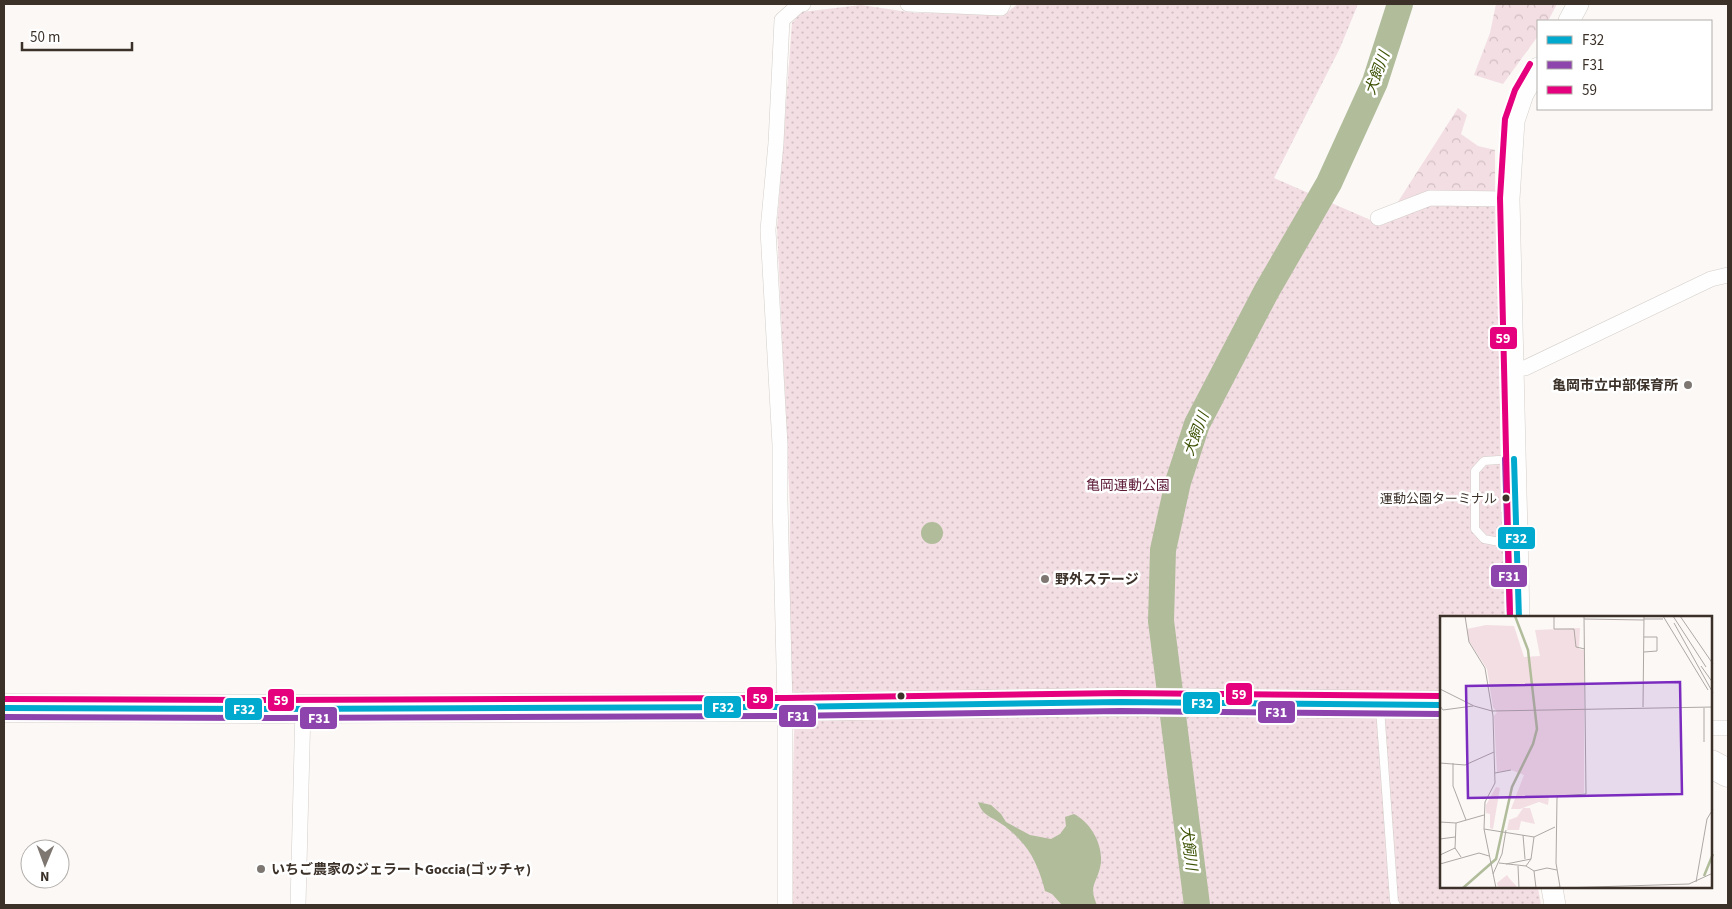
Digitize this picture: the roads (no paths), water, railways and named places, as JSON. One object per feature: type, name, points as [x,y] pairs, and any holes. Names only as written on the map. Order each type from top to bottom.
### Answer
[{"type":"highway","points":[[4,708],[785,707],[1121,702],[1380,706],[1440,705]]},
{"type":"highway","points":[[1712,765],[1728,773]]},
{"type":"main road","points":[[1570,20],[1578,4]]},
{"type":"main road","points":[[1518,616],[1509,199],[1514,121],[1523,94],[1537,70]]},
{"type":"main road","points":[[1552,889],[1554,905]]},
{"type":"street","points":[[785,905],[785,707],[780,445],[768,230],[776,143],[782,20],[800,4],[804,4]]},
{"type":"street","points":[[908,4],[1001,8],[1004,4]]},
{"type":"street","points":[[1378,218],[1430,198],[1509,199]]},
{"type":"street","points":[[1512,368],[1525,368],[1711,279],[1728,275]]},
{"type":"street","points":[[298,905],[303,708]]},
{"type":"street","points":[[1712,728],[1728,728]]},
{"type":"lane","points":[[1514,459],[1484,461],[1475,471],[1475,529],[1484,539],[1517,546]]},
{"type":"lane","points":[[1380,706],[1394,901],[1396,905]]},
{"type":"waterway","name":"犬飼川","points":[[1197,905],[1161,621],[1163,550],[1178,482],[1197,424],[1266,292],[1329,183],[1375,82],[1400,4]]},
{"type":"place","name":"亀岡市立中部保育所","points":[[1688,385]]},
{"type":"place","name":"運動公園ターミナル","points":[[1506,498]]},
{"type":"place","name":"野外ステージ","points":[[1045,579]]},
{"type":"place","name":"いちご農家のジェラートGoccia(ゴッチャ)","points":[[261,869]]},
{"type":"park label","name":"亀岡運動公園","points":[[1128,485]]}]
